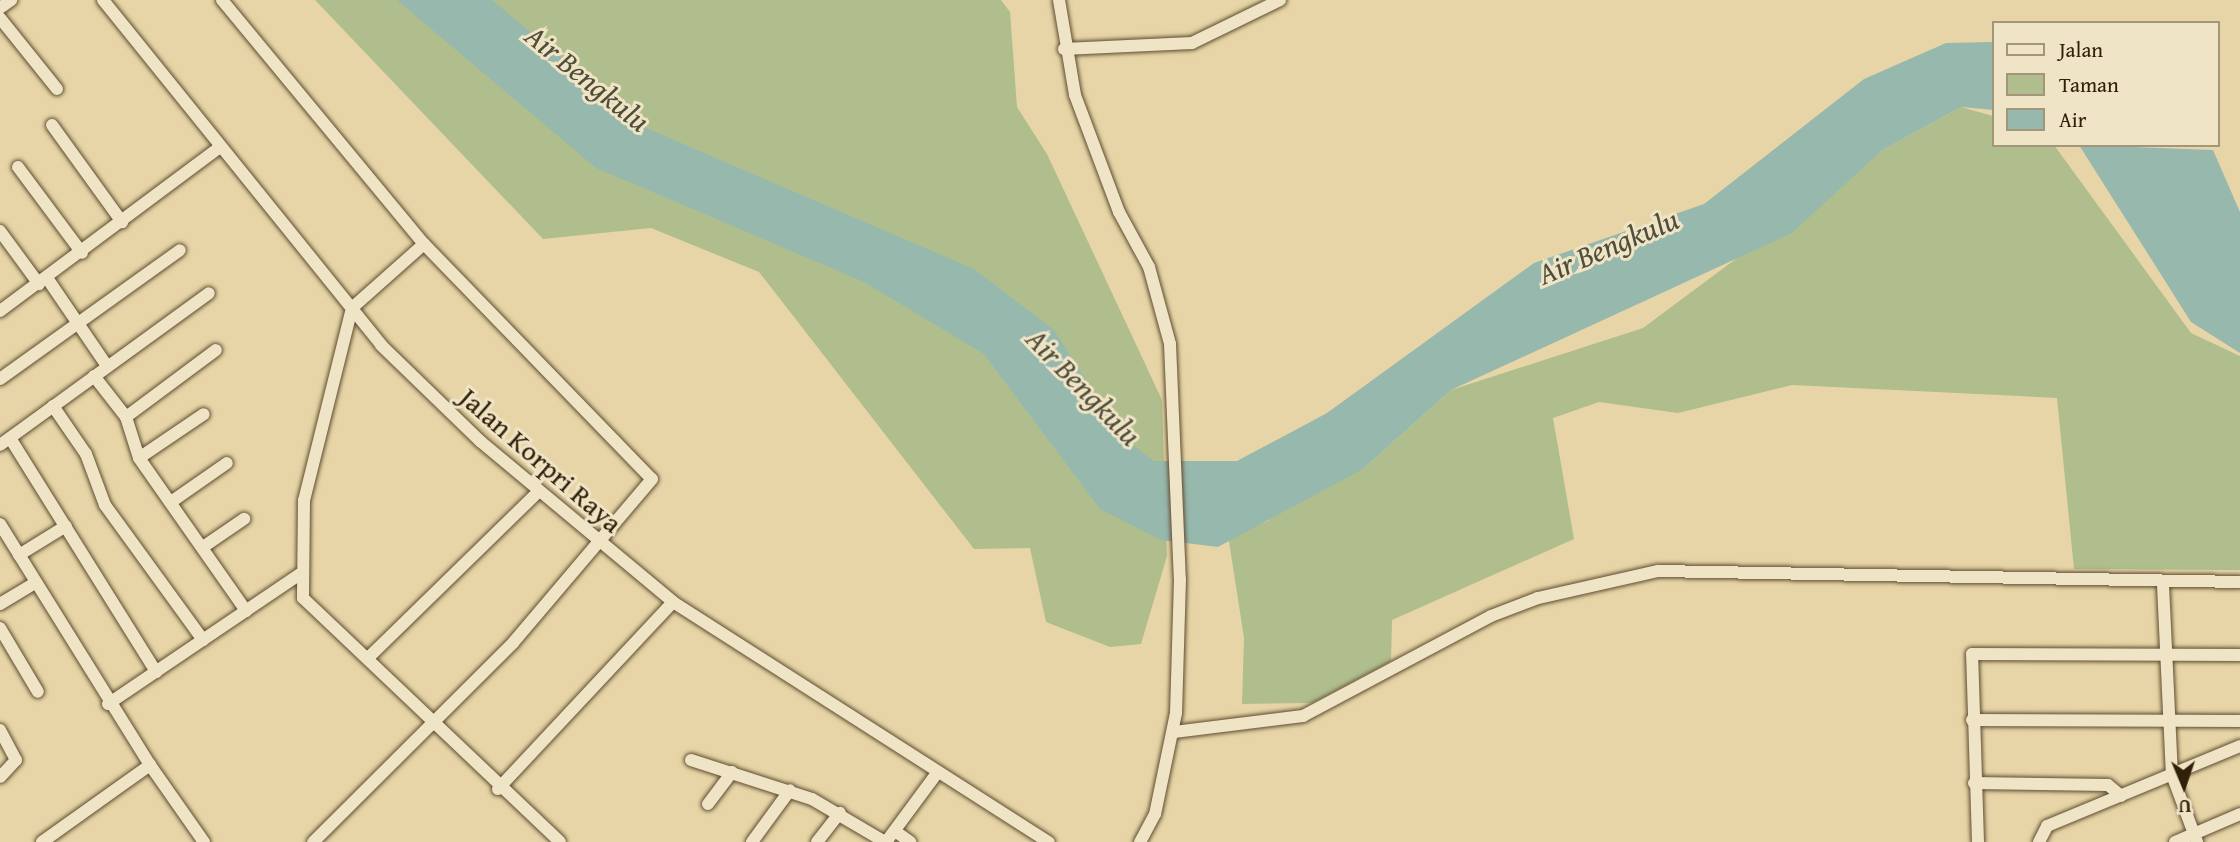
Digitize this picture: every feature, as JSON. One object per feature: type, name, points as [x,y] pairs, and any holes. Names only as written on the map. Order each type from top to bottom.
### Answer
[{"type":"street","points":[[0,8],[11,0]]},
{"type":"street","name":"Jalan Korpri Raya","points":[[103,0],[352,309],[422,389],[602,545],[673,602],[937,774],[1049,842]]},
{"type":"street","points":[[222,0],[424,244],[651,476],[602,545],[437,722],[313,842]]},
{"type":"street","points":[[1059,0],[1064,49],[1090,140],[1160,297],[1172,372],[1179,554],[1174,732],[1155,814],[1140,842]]},
{"type":"street","points":[[1064,49],[1192,43],[1280,0]]},
{"type":"street","points":[[0,18],[57,89]]},
{"type":"street","points":[[52,125],[122,222]]},
{"type":"street","points":[[0,311],[82,253],[220,147]]},
{"type":"street","points":[[18,167],[82,253]]},
{"type":"street","points":[[0,231],[78,323],[107,366]]},
{"type":"street","points":[[424,244],[352,309],[304,500],[300,574],[306,606],[368,658],[437,722],[498,789],[560,842]]},
{"type":"street","points":[[0,379],[180,250]]},
{"type":"street","points":[[156,672],[66,526],[5,441],[209,293]]},
{"type":"street","points":[[126,417],[216,350]]},
{"type":"street","points":[[94,376],[126,417],[139,458],[246,611]]},
{"type":"street","points":[[53,406],[86,454],[105,505],[203,640]]},
{"type":"street","points":[[139,458],[204,414]]},
{"type":"street","points":[[170,502],[227,463]]},
{"type":"street","points":[[368,658],[539,491]]},
{"type":"street","points":[[202,547],[244,519]]},
{"type":"street","points":[[0,524],[108,704],[204,842]]},
{"type":"street","points":[[19,555],[66,526]]},
{"type":"street","points":[[1174,732],[1303,716],[1491,616],[1550,595],[1658,571],[1798,570],[2164,585],[2240,582]]},
{"type":"street","points":[[108,704],[300,574]]},
{"type":"street","points":[[0,604],[35,583]]},
{"type":"street","points":[[2164,585],[2172,775],[2196,838]]},
{"type":"street","points":[[498,789],[673,602]]},
{"type":"street","points":[[0,628],[38,692]]},
{"type":"street","points":[[1978,842],[1968,664],[1973,653],[2166,659],[2240,655]]},
{"type":"street","points":[[1972,720],[2168,724],[2240,721]]},
{"type":"street","points":[[0,730],[16,760],[0,777]]},
{"type":"street","points":[[2039,842],[2042,828],[2240,746]]},
{"type":"street","points":[[691,760],[790,790],[840,813],[885,842],[937,774]]},
{"type":"street","points":[[42,842],[150,765]]},
{"type":"street","points":[[708,804],[733,772]]},
{"type":"street","points":[[1974,783],[2108,785],[2121,796]]},
{"type":"street","points":[[752,842],[790,790]]},
{"type":"street","points":[[817,842],[840,813]]},
{"type":"street","points":[[2175,842],[2196,838],[2240,814]]},
{"type":"street","points":[[895,831],[909,842]]},
{"type":"green space","points":[[315,0],[1001,0],[1010,12],[1017,107],[1047,154],[1162,400],[1167,556],[1141,644],[1110,647],[1046,622],[1030,548],[974,549],[759,272],[651,228],[543,239]]},
{"type":"green space","points":[[1961,107],[1992,116],[1992,147],[2055,147],[2191,333],[2240,356],[2240,570],[2074,569],[2057,398],[1792,385],[1678,413],[1599,402],[1553,418],[1574,539],[1392,620],[1391,661],[1312,703],[1242,704],[1244,638],[1228,535],[1268,521],[1298,480],[1363,469],[1451,390],[1643,328],[1881,151]]},
{"type":"water","name":"Air Bengkulu","points":[[397,0],[492,0],[644,127],[974,269],[1054,330],[1123,438],[1154,461],[1237,461],[1327,413],[1534,263],[1704,204],[1864,79],[1946,43],[1992,42],[1992,110],[1961,107],[1881,151],[1792,233],[1451,390],[1363,469],[1218,547],[1161,540],[1100,509],[984,354],[862,281],[596,168]]},
{"type":"water","points":[[2080,147],[2213,150],[2240,212],[2240,353],[2191,322]]}]
